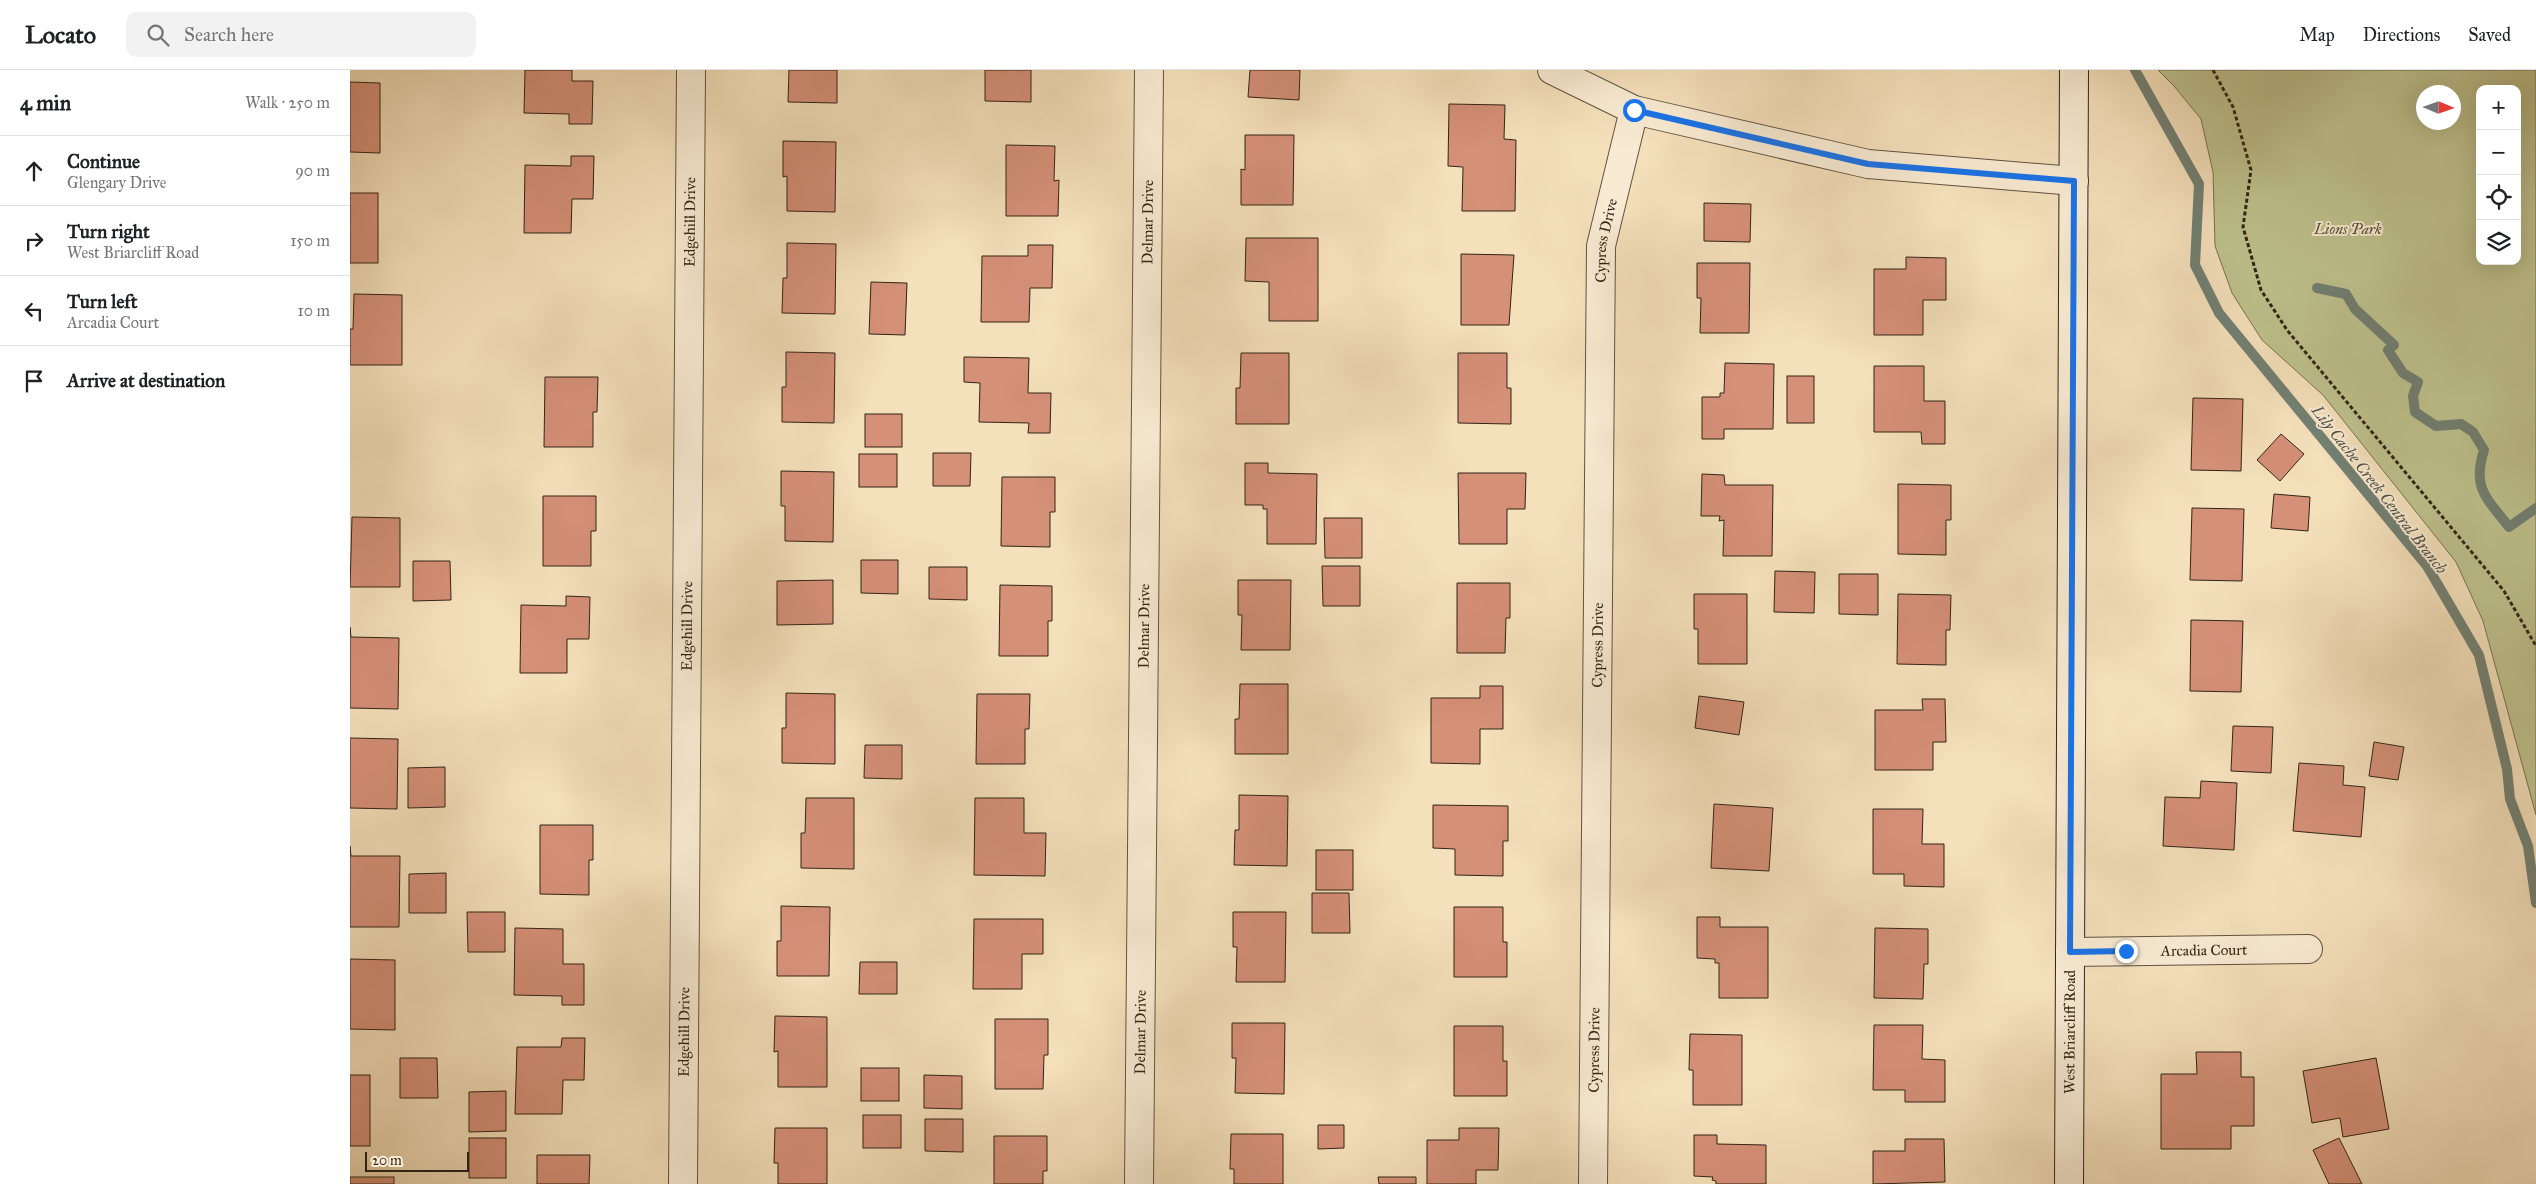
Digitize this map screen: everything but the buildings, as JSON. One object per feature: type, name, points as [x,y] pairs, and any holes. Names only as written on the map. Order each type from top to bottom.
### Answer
[{"type":"street","name":"Edgehill Drive","points":[[682,1184],[691,70]]},
{"type":"street","name":"Delmar Drive","points":[[1139,1184],[1149,70]]},
{"type":"street","points":[[1552,70],[1634,110],[1868,164],[2074,181]]},
{"type":"street","name":"West Briarcliff Road","points":[[2069,1184],[2074,70]]},
{"type":"street","name":"Cypress Drive","points":[[1593,1184],[1601,246],[1634,110]]},
{"type":"street","name":"Arcadia Court","points":[[2070,952],[2308,949]]},
{"type":"path","points":[[2213,70],[2233,107],[2251,170],[2243,227],[2261,290],[2287,330],[2504,591],[2536,646]]},
{"type":"green space","name":"Lions Park","points":[[2158,70],[2536,70],[2536,815],[2483,621],[2456,562],[2323,395],[2262,340],[2232,293],[2215,246],[2213,172],[2201,119]]},
{"type":"waterway","name":"Lily Cache Creek Central Branch","points":[[2135,70],[2199,184],[2195,265],[2219,313],[2427,566],[2479,655],[2507,769],[2510,799],[2528,846],[2536,903]]},
{"type":"waterway","points":[[2317,288],[2346,294],[2355,309],[2394,345],[2388,350],[2403,373],[2418,382],[2413,396],[2415,412],[2436,426],[2461,424],[2473,432],[2484,450],[2480,474],[2483,492],[2509,527],[2536,508]]},
{"type":"route","points":[[1634,110],[1868,164],[2074,181],[2070,952],[2126,951]]}]
